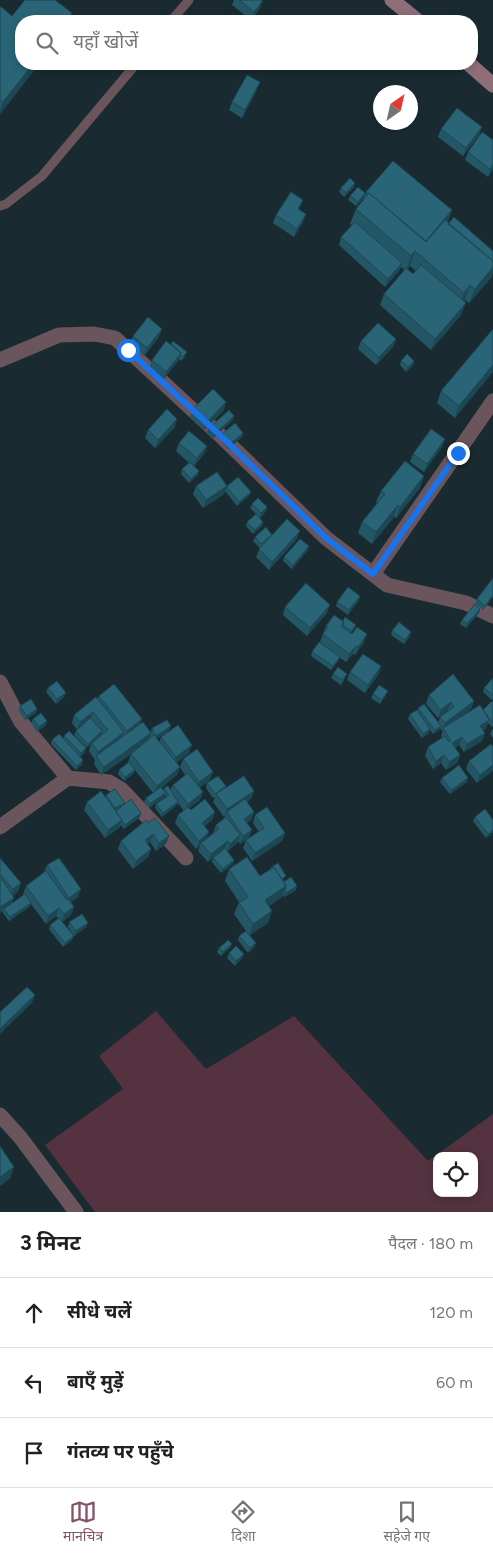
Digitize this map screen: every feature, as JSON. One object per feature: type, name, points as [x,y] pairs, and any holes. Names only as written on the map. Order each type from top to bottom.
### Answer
[{"type":"main road","points":[[392,0],[411,15]]},
{"type":"main road","points":[[476,70],[493,85]]},
{"type":"street","points":[[0,360],[59,335],[94,334],[115,338],[223,438],[326,538],[387,585],[466,603],[493,616]]},
{"type":"street","points":[[373,574],[493,402]]},
{"type":"street","points":[[0,682],[20,722],[68,778]]},
{"type":"street","points":[[0,827],[68,778],[109,782],[122,790],[186,858]]},
{"type":"street","points":[[0,1115],[20,1137],[76,1212]]},
{"type":"lane","points":[[176,15],[189,0]]},
{"type":"lane","points":[[0,206],[6,204],[42,176],[131,70]]},
{"type":"shaded area","points":[[156,1011],[206,1069],[294,1016],[428,1161],[433,1157],[433,1197],[478,1197],[478,1152],[440,1152],[493,1114],[493,1212],[95,1212],[45,1145],[123,1089],[99,1056]]},
{"type":"building","points":[[25,0],[55,0],[72,13],[70,15],[15,15],[15,70],[28,70],[3,102],[0,99],[0,6],[12,16]]},
{"type":"building","points":[[239,0],[263,0],[254,12]]},
{"type":"building","points":[[247,75],[260,82],[245,110],[232,102]]},
{"type":"building","points":[[457,108],[482,127],[466,148],[441,129]]},
{"type":"building","points":[[482,132],[493,140],[493,165],[490,169],[468,152]]},
{"type":"building","points":[[393,161],[452,210],[426,241],[366,192]]},
{"type":"building","points":[[350,178],[355,183],[346,193],[341,188]]},
{"type":"building","points":[[358,187],[365,193],[358,202],[350,196]]},
{"type":"building","points":[[291,192],[303,200],[298,209],[306,214],[297,229],[276,215]]},
{"type":"building","points":[[369,193],[426,242],[445,220],[493,261],[493,267],[475,289],[470,285],[464,293],[415,251],[411,256],[356,209]]},
{"type":"building","points":[[454,217],[493,251],[493,261],[448,224]]},
{"type":"building","points":[[355,222],[402,263],[388,279],[341,237]]},
{"type":"building","points":[[421,265],[466,303],[435,339],[384,294],[406,268],[413,274]]},
{"type":"building","points":[[148,317],[162,329],[147,348],[133,336]]},
{"type":"building","points":[[378,323],[396,339],[379,357],[361,341]]},
{"type":"building","points":[[493,329],[493,365],[459,406],[441,391]]},
{"type":"building","points":[[166,341],[181,353],[166,372],[152,360]]},
{"type":"building","points":[[173,341],[187,352],[183,357],[171,344]]},
{"type":"building","points":[[407,354],[414,361],[408,367],[401,361]]},
{"type":"building","points":[[213,389],[226,402],[207,422],[193,409]]},
{"type":"building","points":[[167,409],[177,419],[158,440],[148,430]]},
{"type":"building","points":[[229,410],[234,416],[214,435],[208,429]]},
{"type":"building","points":[[235,423],[243,433],[230,444],[221,435]]},
{"type":"building","points":[[431,429],[445,439],[427,464],[413,454]]},
{"type":"building","points":[[189,431],[207,446],[197,458],[179,443]]},
{"type":"building","points":[[405,461],[424,476],[400,507],[398,505],[376,532],[362,522],[385,494],[381,491]]},
{"type":"building","points":[[190,462],[199,471],[191,479],[182,469]]},
{"type":"building","points":[[217,472],[227,486],[206,500],[196,486]]},
{"type":"building","points":[[238,477],[251,492],[239,502],[227,486]]},
{"type":"building","points":[[258,498],[267,507],[261,513],[252,504]]},
{"type":"building","points":[[256,514],[263,522],[255,530],[247,522]]},
{"type":"building","points":[[287,519],[300,531],[272,562],[259,549]]},
{"type":"building","points":[[266,527],[272,535],[261,544],[255,537]]},
{"type":"building","points":[[300,539],[309,546],[293,565],[284,557]]},
{"type":"building","points":[[493,578],[493,595],[485,606],[477,599]]},
{"type":"building","points":[[306,583],[330,605],[310,628],[285,607]]},
{"type":"building","points":[[348,587],[360,596],[349,610],[337,602]]},
{"type":"building","points":[[475,604],[480,609],[467,624],[462,620]]},
{"type":"building","points":[[334,615],[344,622],[341,626],[352,634],[357,627],[367,634],[358,647],[356,646],[349,654],[323,634]]},
{"type":"building","points":[[345,617],[356,625],[351,631],[343,625]]},
{"type":"building","points":[[399,622],[411,632],[405,640],[392,631]]},
{"type":"building","points":[[319,642],[340,657],[333,666],[312,652]]},
{"type":"building","points":[[363,654],[381,666],[368,685],[350,672]]},
{"type":"building","points":[[338,667],[347,674],[342,680],[333,674]]},
{"type":"building","points":[[453,674],[474,701],[445,723],[440,717],[454,707],[451,702],[441,710],[429,695]]},
{"type":"building","points":[[493,678],[493,695],[484,688]]},
{"type":"building","points":[[57,681],[66,693],[57,699],[48,688]]},
{"type":"building","points":[[114,684],[142,719],[127,731],[99,696]]},
{"type":"building","points":[[379,685],[388,691],[382,700],[373,694]]},
{"type":"building","points":[[96,697],[124,732],[98,752],[92,743],[108,730],[93,712],[80,722],[74,715]]},
{"type":"building","points":[[31,699],[37,709],[27,716],[20,706]]},
{"type":"building","points":[[493,702],[493,722],[483,710]]},
{"type":"building","points":[[424,704],[441,726],[435,730],[418,708]]},
{"type":"building","points":[[480,705],[489,720],[480,726],[485,733],[467,744],[462,737],[452,743],[460,755],[449,762],[444,755],[436,761],[428,747],[445,736],[449,742],[451,741],[443,728]]},
{"type":"building","points":[[417,710],[430,729],[423,734],[410,714]]},
{"type":"building","points":[[41,713],[47,721],[39,727],[33,719]]},
{"type":"building","points":[[90,718],[102,731],[88,744],[76,731]]},
{"type":"building","points":[[167,720],[171,726],[156,736],[152,728]]},
{"type":"building","points":[[143,722],[151,733],[104,767],[96,756]]},
{"type":"building","points":[[178,725],[192,745],[176,757],[161,737]]},
{"type":"building","points":[[69,731],[86,748],[81,753],[64,736]]},
{"type":"building","points":[[59,734],[83,760],[77,766],[52,740]]},
{"type":"building","points":[[154,735],[180,767],[157,786],[131,754]]},
{"type":"building","points":[[491,744],[493,747],[493,765],[480,775],[469,761]]},
{"type":"building","points":[[197,749],[213,772],[199,782],[183,759]]},
{"type":"building","points":[[129,762],[135,770],[125,777],[119,770]]},
{"type":"building","points":[[459,765],[468,778],[451,790],[442,778]]},
{"type":"building","points":[[188,773],[203,792],[188,804],[173,785]]},
{"type":"building","points":[[218,776],[226,786],[215,794],[207,783]]},
{"type":"building","points":[[244,776],[254,791],[227,809],[216,794]]},
{"type":"building","points":[[168,786],[178,802],[163,813],[156,804],[169,795],[164,788]]},
{"type":"building","points":[[161,787],[165,793],[150,804],[146,798]]},
{"type":"building","points":[[115,789],[125,803],[115,808],[106,795]]},
{"type":"building","points":[[101,791],[122,820],[108,830],[87,802]]},
{"type":"building","points":[[131,799],[141,813],[125,825],[116,811]]},
{"type":"building","points":[[205,799],[215,812],[202,823],[209,832],[199,841],[178,815],[188,807],[191,810]]},
{"type":"building","points":[[245,799],[254,812],[244,819],[252,830],[243,836],[227,812]]},
{"type":"building","points":[[267,807],[285,833],[255,853],[246,840],[264,828],[255,815]]},
{"type":"building","points":[[485,809],[493,820],[493,830],[488,834],[475,817]]},
{"type":"building","points":[[226,817],[240,835],[230,844],[228,841],[211,854],[201,843],[219,829],[216,825]]},
{"type":"building","points":[[155,818],[169,836],[159,843],[153,834],[145,840],[151,849],[136,861],[121,841],[146,820],[148,823]]},
{"type":"building","points":[[225,848],[234,860],[223,869],[213,858]]},
{"type":"building","points":[[247,857],[260,876],[274,867],[286,886],[265,900],[272,911],[253,924],[239,903],[248,897],[229,869]]},
{"type":"building","points":[[0,858],[21,883],[13,889],[0,874]]},
{"type":"building","points":[[59,858],[81,889],[69,898],[47,865]]},
{"type":"building","points":[[278,863],[286,876],[282,879],[274,867],[270,868]]},
{"type":"building","points":[[46,871],[74,907],[64,914],[59,908],[48,916],[26,886]]},
{"type":"building","points":[[0,876],[14,898],[0,907]]},
{"type":"building","points":[[291,877],[297,886],[286,893],[284,882]]},
{"type":"building","points":[[25,894],[31,903],[10,917],[4,909]]},
{"type":"building","points":[[82,914],[88,923],[76,931],[69,922]]},
{"type":"building","points":[[59,918],[74,936],[65,943],[50,925]]},
{"type":"building","points":[[246,931],[256,943],[250,948],[239,936]]},
{"type":"building","points":[[228,940],[232,944],[223,952],[219,948]]},
{"type":"building","points":[[236,946],[244,954],[236,961],[229,953]]},
{"type":"building","points":[[27,987],[35,995],[0,1029],[0,1012]]},
{"type":"building","points":[[0,1146],[14,1167],[0,1177]]},
{"type":"route","points":[[128,350],[223,438],[326,538],[373,574],[458,453]]}]
